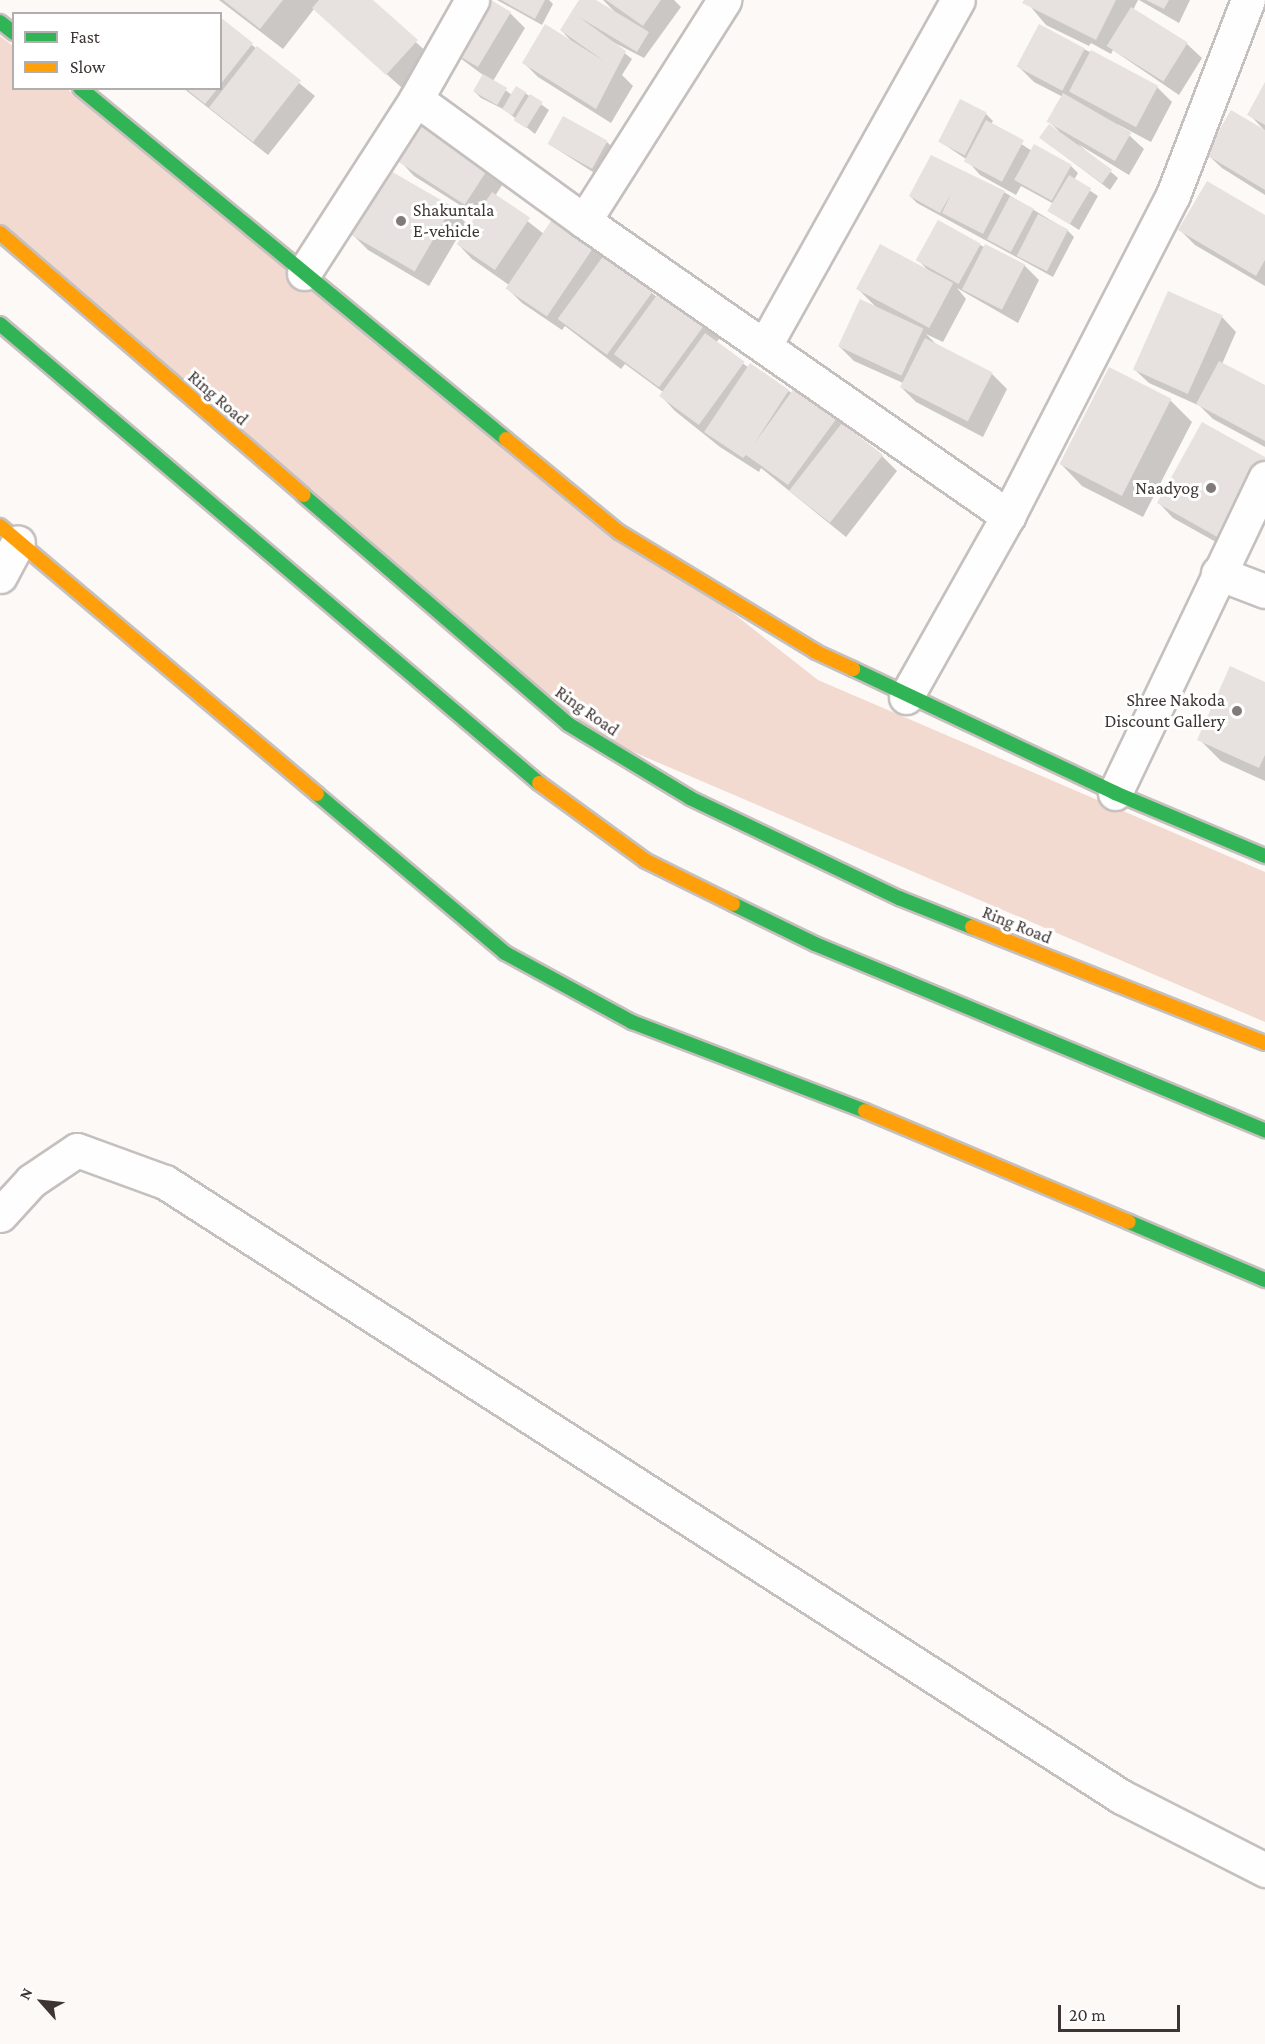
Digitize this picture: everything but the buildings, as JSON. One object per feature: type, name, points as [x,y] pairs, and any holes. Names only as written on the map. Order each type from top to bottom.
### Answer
[{"type":"main road","points":[[0,22],[12,31]]},
{"type":"main road","points":[[82,90],[619,532],[816,652],[906,697],[1115,793],[1265,856]]},
{"type":"main road","name":"Ring Road","points":[[0,233],[568,724],[690,798],[899,898],[1265,1043]]},
{"type":"main road","points":[[0,324],[545,788],[646,861],[814,944],[1265,1130]]},
{"type":"main road","points":[[9,534],[505,953],[632,1022],[808,1087],[1265,1280]]},
{"type":"street","points":[[304,273],[416,99],[472,0]]},
{"type":"street","points":[[584,221],[724,0]]},
{"type":"street","points":[[765,345],[958,0]]},
{"type":"street","points":[[906,697],[1008,516],[1173,195],[1248,0]]},
{"type":"street","points":[[416,99],[584,221],[1008,516]]},
{"type":"street","points":[[1115,793],[1265,478]]},
{"type":"street","points":[[0,576],[9,534]]},
{"type":"street","points":[[1218,573],[1265,591]]},
{"type":"street","points":[[0,1215],[31,1181],[77,1150],[165,1182],[1122,1797],[1265,1870]]},
{"type":"shaded area","points":[[0,36],[12,45],[12,90],[68,90],[818,680],[1265,872],[1265,1022],[568,724],[0,246]]},
{"type":"traffic: fast","points":[[0,22],[12,31]]},
{"type":"traffic: fast","points":[[82,90],[506,439]]},
{"type":"traffic: fast","points":[[0,324],[539,783]]},
{"type":"traffic: fast","points":[[303,495],[568,724],[690,798],[899,898],[972,927]]},
{"type":"traffic: fast","points":[[853,669],[1115,793],[1265,856]]},
{"type":"traffic: fast","points":[[317,794],[505,953],[632,1022],[865,1111]]},
{"type":"traffic: fast","points":[[733,904],[815,944],[1265,1130]]},
{"type":"traffic: fast","points":[[1129,1222],[1265,1280]]},
{"type":"traffic: slow","points":[[0,233],[303,495]]},
{"type":"traffic: slow","points":[[506,439],[619,532],[816,652],[853,669]]},
{"type":"traffic: slow","points":[[0,526],[317,794]]},
{"type":"traffic: slow","points":[[539,783],[646,861],[733,904]]},
{"type":"traffic: slow","points":[[972,927],[1265,1043]]},
{"type":"traffic: slow","points":[[865,1111],[1129,1222]]},
{"type":"place","name":"Shakuntala E-vehicle","points":[[401,221]]},
{"type":"place","name":"Naadyog","points":[[1211,488]]},
{"type":"place","name":"Shree Nakoda Discount Gallery","points":[[1237,711]]}]
